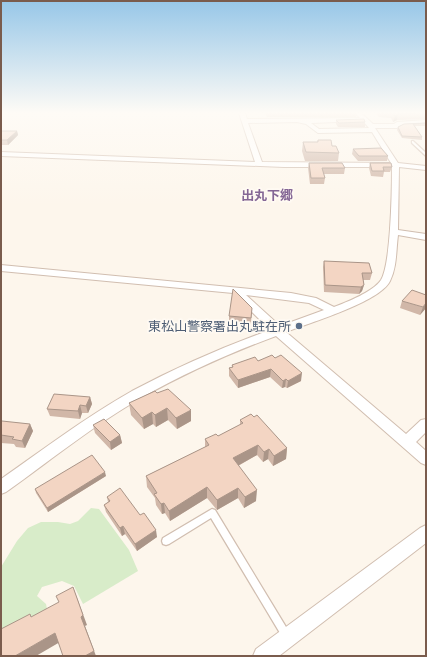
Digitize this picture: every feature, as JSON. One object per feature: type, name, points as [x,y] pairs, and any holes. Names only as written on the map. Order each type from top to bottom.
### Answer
[{"type":"street","points":[[252,144],[259,164]]},
{"type":"street","points":[[1,487],[98,419],[136,395],[222,352],[356,302],[385,282],[389,273],[394,232],[396,165],[382,144]]},
{"type":"street","points":[[1,154],[259,164],[396,165],[426,168]]},
{"type":"street","points":[[394,232],[426,237]]},
{"type":"street","points":[[1,268],[236,290],[312,300],[332,310]]},
{"type":"street","points":[[236,290],[279,332],[426,459]]},
{"type":"street","points":[[406,442],[426,424]]},
{"type":"street","points":[[262,656],[426,533]]},
{"type":"lane","points":[[415,144],[426,155]]},
{"type":"lane","points":[[166,541],[212,513],[287,637]]},
{"type":"green space","points":[[91,508],[99,509],[129,550],[138,571],[83,604],[74,586],[62,581],[42,587],[37,596],[46,604],[48,614],[1,652],[1,567],[17,541],[28,528],[41,522],[70,524],[78,521]]},
{"type":"building","points":[[303,144],[332,144],[332,146],[336,146],[339,153],[306,152]]},
{"type":"building","points":[[381,148],[388,156],[359,156],[353,149]]},
{"type":"building","points":[[309,163],[342,163],[345,168],[322,168],[325,178],[311,178]]},
{"type":"building","points":[[370,163],[391,163],[392,167],[383,167],[384,171],[372,171]]},
{"type":"building","points":[[324,261],[369,263],[372,273],[362,273],[364,285],[361,287],[325,285]]},
{"type":"building","points":[[233,289],[252,308],[251,318],[229,316]]},
{"type":"building","points":[[412,290],[426,295],[426,303],[423,307],[402,301]]},
{"type":"building","points":[[272,355],[275,358],[281,355],[302,373],[288,381],[286,379],[283,381],[271,369],[238,380],[229,368],[233,367],[232,365],[255,357],[258,361]]},
{"type":"building","points":[[168,389],[191,410],[176,418],[167,408],[155,415],[152,412],[142,418],[129,403],[155,391],[157,393]]},
{"type":"building","points":[[54,394],[90,397],[86,406],[80,405],[78,411],[47,409]]},
{"type":"building","points":[[251,414],[254,417],[257,415],[287,448],[274,456],[269,449],[264,452],[258,445],[233,458],[257,490],[245,497],[238,488],[217,500],[207,487],[169,511],[164,503],[161,504],[154,494],[157,493],[146,476],[209,445],[205,439],[216,434],[218,436],[243,423],[240,420]]},
{"type":"building","points":[[104,419],[120,435],[110,442],[93,425]]},
{"type":"building","points":[[2,421],[30,424],[22,441],[12,439],[14,437],[1,435]]},
{"type":"building","points":[[92,455],[105,472],[47,508],[35,489]]},
{"type":"building","points":[[120,488],[140,515],[144,513],[156,530],[135,544],[123,526],[120,528],[104,505],[110,501],[107,497]]},
{"type":"building","points":[[73,587],[83,615],[81,617],[94,651],[85,656],[63,656],[55,633],[15,656],[1,656],[1,629],[30,614],[31,617],[59,602],[56,596]]},
{"type":"place","name":"東松山警察署出丸駐在所","points":[[299,326]]},
{"type":"district","name":"出丸下郷","points":[[267,195]]}]
